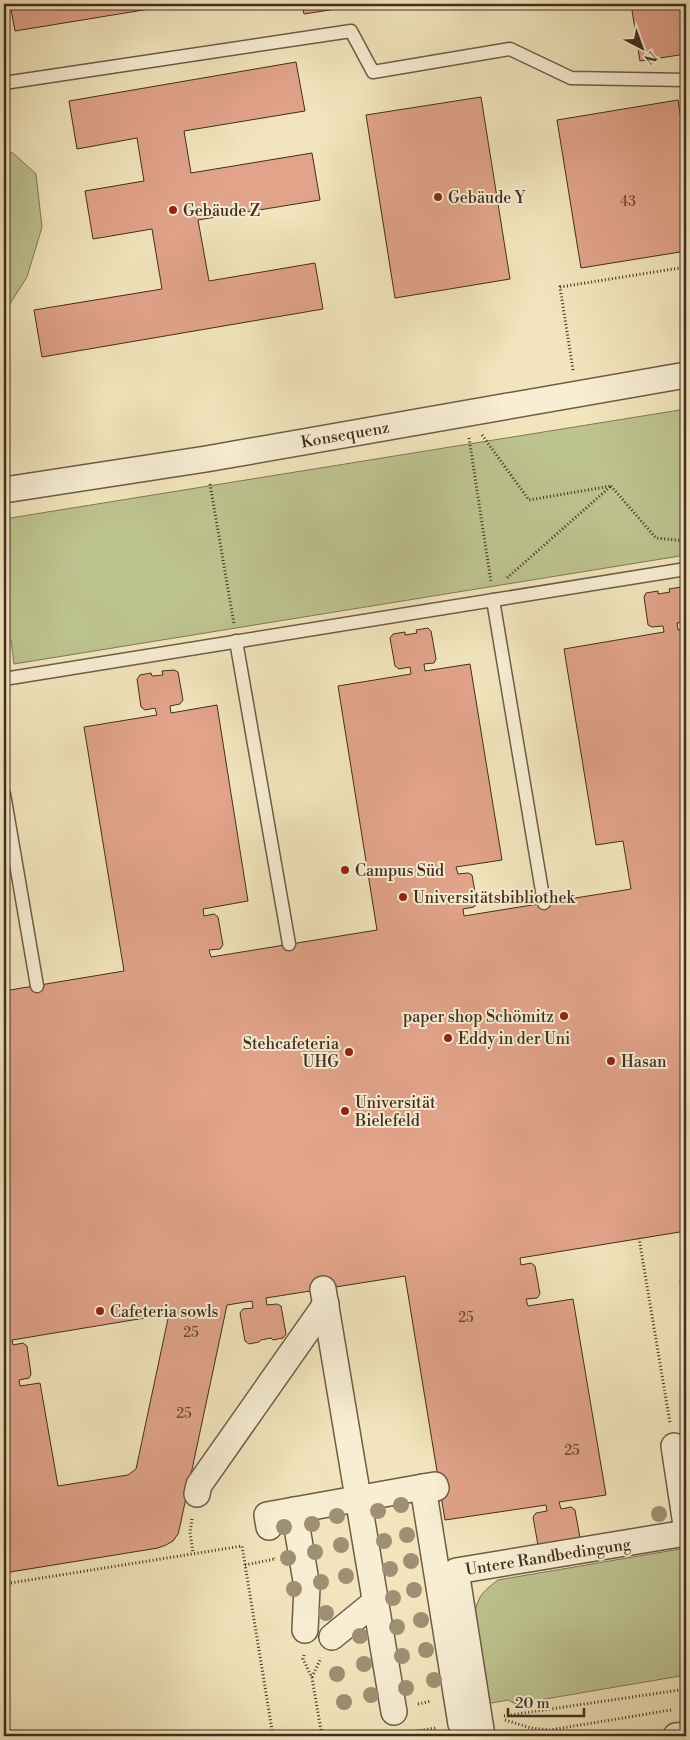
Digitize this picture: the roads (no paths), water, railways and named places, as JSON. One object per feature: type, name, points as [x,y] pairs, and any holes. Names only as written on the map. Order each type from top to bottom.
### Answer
[{"type":"street","name":"Konsequenz","points":[[4,490],[206,459],[465,412],[686,375]]},
{"type":"street","points":[[198,1494],[199,1485],[324,1297],[375,1602],[400,1708]]},
{"type":"street","points":[[674,1446],[686,1525]]},
{"type":"street","points":[[269,1527],[267,1515],[358,1499],[430,1490],[474,1727]]},
{"type":"street","points":[[294,1510],[308,1587],[305,1630]]},
{"type":"street","name":"Untere Randbedingung","points":[[474,1727],[456,1571],[686,1533]]},
{"type":"street","points":[[444,1536],[448,1565],[456,1571]]},
{"type":"street","points":[[332,1637],[375,1602]]},
{"type":"street","points":[[676,1736],[686,1734]]},
{"type":"lane","points":[[4,83],[351,31],[373,72],[510,49],[571,78],[686,80]]},
{"type":"lane","points":[[4,679],[493,596],[686,569]]},
{"type":"lane","points":[[493,596],[544,903]]},
{"type":"lane","points":[[236,641],[289,944]]},
{"type":"lane","points":[[4,794],[37,986]]},
{"type":"place","name":"Gebäude Y","points":[[438,197]]},
{"type":"place","name":"Gebäude Z","points":[[173,210]]},
{"type":"place","name":"Campus Süd","points":[[345,870]]},
{"type":"place","name":"Universitätsbibliothek","points":[[403,897]]},
{"type":"place","name":"paper shop Schömitz","points":[[564,1016]]},
{"type":"place","name":"Eddy in der Uni","points":[[448,1038]]},
{"type":"place","name":"Stehcafeteria UHG","points":[[349,1052]]},
{"type":"place","name":"Hasan","points":[[611,1061]]},
{"type":"place","name":"Universität Bielefeld","points":[[345,1111]]},
{"type":"place","name":"Cafeteria sowls","points":[[100,1311]]}]
